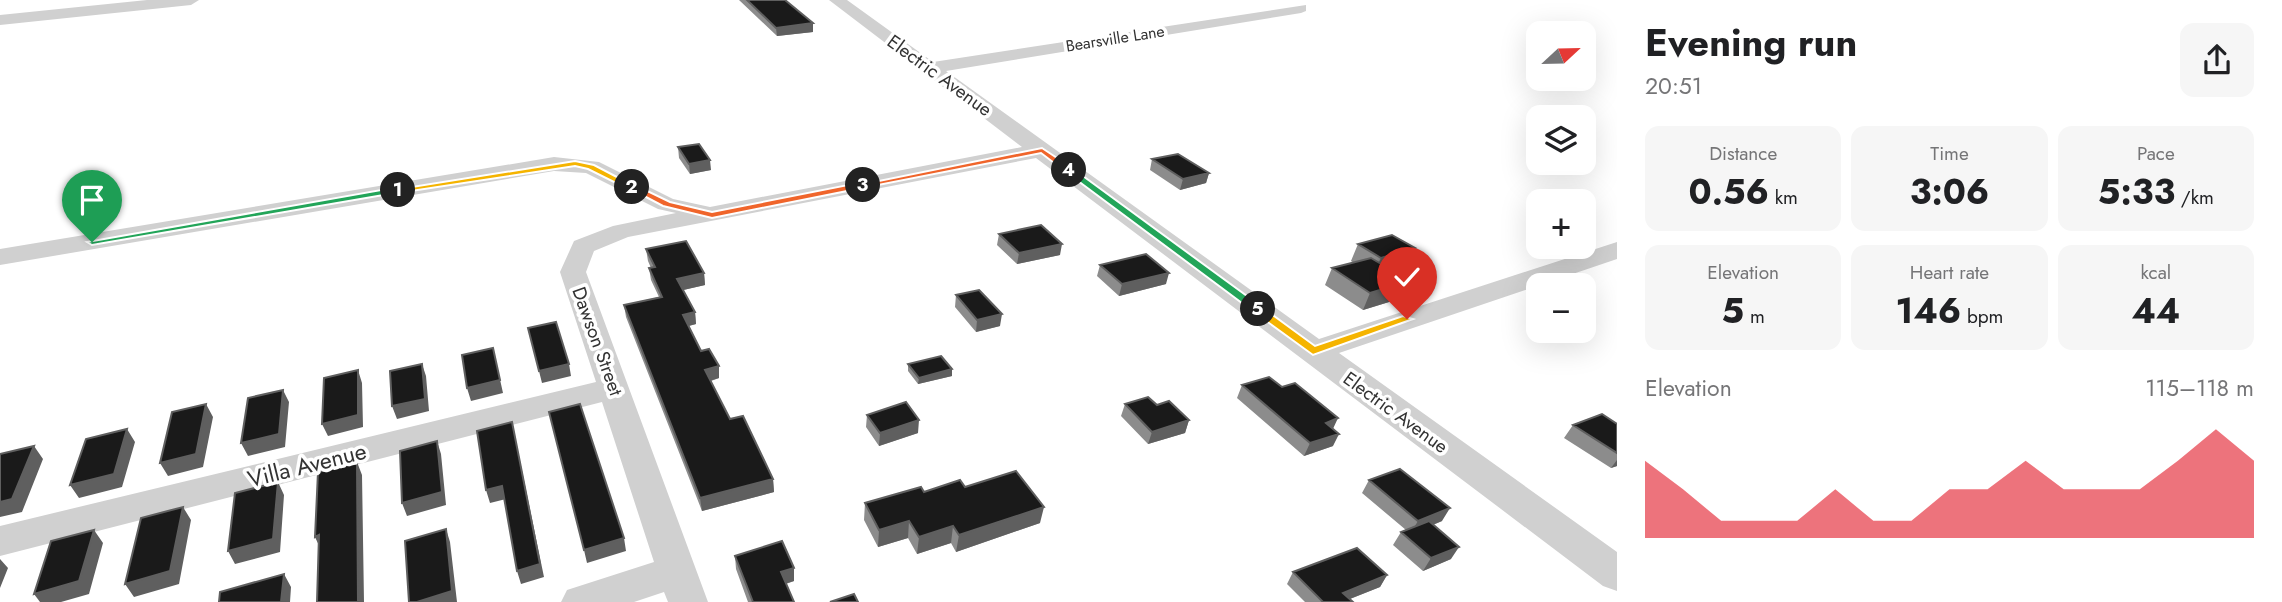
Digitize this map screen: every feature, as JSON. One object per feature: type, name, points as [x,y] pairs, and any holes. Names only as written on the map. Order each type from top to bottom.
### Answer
[{"type":"street","points":[[0,20],[191,0]]},
{"type":"street","name":"Electric Avenue","points":[[837,0],[1617,574]]},
{"type":"street","name":"Bearsville Lane","points":[[930,68],[1301,8]]},
{"type":"street","name":"Dawson Street","points":[[682,586],[573,272],[583,246],[622,231],[1042,150]]},
{"type":"street","points":[[0,257],[554,164],[591,167],[666,204],[712,215]]},
{"type":"street","points":[[1313,351],[1617,250]]},
{"type":"street","name":"Villa Avenue","points":[[0,541],[615,388]]},
{"type":"street","points":[[581,602],[682,586]]},
{"type":"building","points":[[747,0],[785,0],[813,23],[776,28]]},
{"type":"building","points":[[699,144],[710,160],[689,164],[678,147]]},
{"type":"building","points":[[1178,154],[1209,173],[1183,179],[1152,159]]},
{"type":"building","points":[[1041,225],[1062,244],[1019,253],[999,234]]},
{"type":"building","points":[[1392,235],[1415,248],[1381,258],[1358,244]]},
{"type":"building","points":[[686,241],[704,273],[677,279],[695,312],[683,315],[701,351],[709,349],[719,366],[705,370],[730,419],[743,416],[773,479],[700,498],[624,305],[662,297],[649,268],[655,267],[646,249]]},
{"type":"building","points":[[1146,254],[1169,273],[1122,284],[1100,265]]},
{"type":"building","points":[[1371,258],[1410,281],[1370,293],[1332,268]]},
{"type":"building","points":[[979,290],[1002,314],[977,320],[956,295]]},
{"type":"building","points":[[556,322],[569,364],[539,371],[528,328]]},
{"type":"building","points":[[493,348],[500,380],[467,388],[462,355]]},
{"type":"building","points":[[941,356],[952,369],[919,378],[908,364]]},
{"type":"building","points":[[422,364],[425,399],[392,406],[390,371]]},
{"type":"building","points":[[358,370],[358,415],[322,424],[324,378]]},
{"type":"building","points":[[1269,377],[1282,387],[1295,383],[1338,418],[1326,423],[1339,434],[1310,443],[1242,385]]},
{"type":"building","points":[[283,390],[279,434],[241,443],[248,398]]},
{"type":"building","points":[[1148,397],[1157,405],[1169,401],[1189,420],[1152,432],[1125,404]]},
{"type":"building","points":[[906,402],[919,420],[880,433],[867,415]]},
{"type":"building","points":[[206,404],[196,454],[160,463],[172,412]]},
{"type":"building","points":[[580,404],[624,538],[584,550],[549,412]]},
{"type":"building","points":[[1602,414],[1617,424],[1617,453],[1573,425]]},
{"type":"building","points":[[512,422],[540,564],[517,571],[502,486],[486,490],[477,431]]},
{"type":"building","points":[[127,429],[114,474],[70,485],[86,439]]},
{"type":"building","points":[[437,441],[442,492],[402,503],[400,451]]},
{"type":"building","points":[[34,446],[12,499],[0,502],[0,454]]},
{"type":"building","points":[[357,462],[358,602],[317,602],[319,535],[315,537],[318,472]]},
{"type":"building","points":[[1400,469],[1450,508],[1418,521],[1369,480]]},
{"type":"building","points":[[1016,471],[1044,507],[959,535],[953,526],[919,537],[909,521],[879,530],[865,503],[921,487],[924,492],[960,480],[965,487]]},
{"type":"building","points":[[278,482],[273,539],[228,551],[235,493]]},
{"type":"building","points":[[183,507],[170,571],[125,584],[141,518]]},
{"type":"building","points":[[1429,521],[1459,547],[1431,558],[1401,532]]},
{"type":"building","points":[[446,529],[452,591],[409,602],[405,541]]},
{"type":"building","points":[[94,530],[79,581],[34,594],[51,541]]},
{"type":"building","points":[[782,541],[794,568],[781,572],[794,602],[753,602],[735,556]]},
{"type":"building","points":[[1357,548],[1387,575],[1343,593],[1353,602],[1323,602],[1293,572]]},
{"type":"building","points":[[284,574],[281,602],[219,602],[220,592]]},
{"type":"building","points":[[854,594],[858,602],[830,602]]},
{"type":"route","points":[[92,242],[554,164],[575,163],[591,167],[666,204],[712,215],[1042,150],[1313,351],[1407,319]]}]
